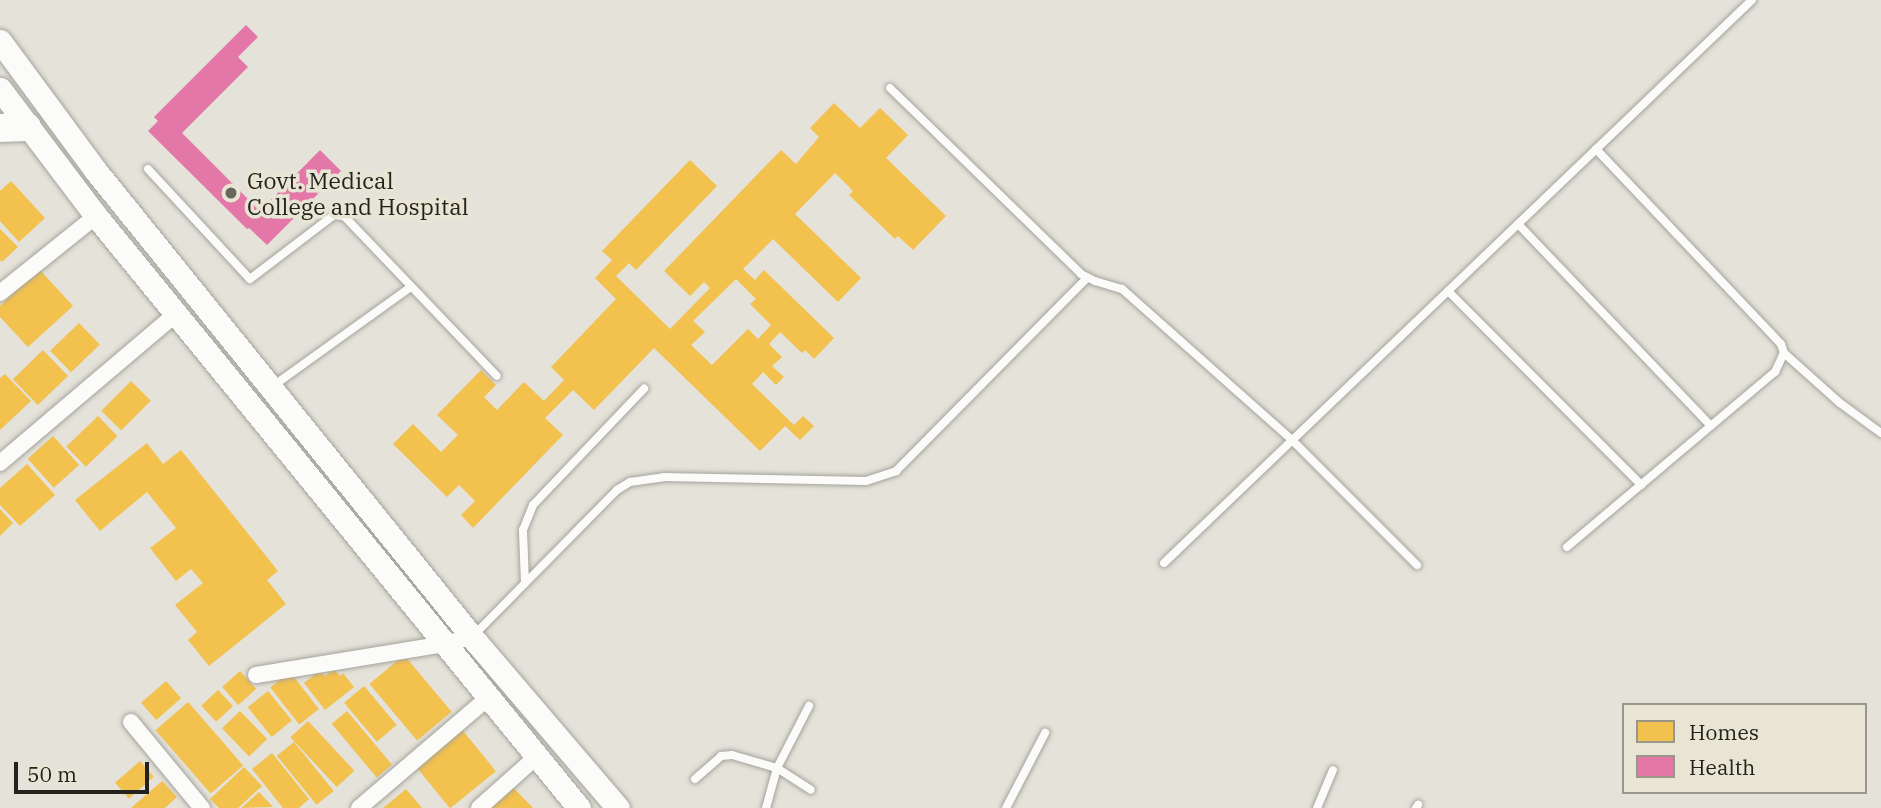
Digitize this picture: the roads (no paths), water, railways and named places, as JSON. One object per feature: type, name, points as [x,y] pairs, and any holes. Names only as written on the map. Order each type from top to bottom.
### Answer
[{"type":"main road","points":[[0,41],[96,170],[273,386],[472,637],[618,808]]},
{"type":"main road","points":[[0,89],[13,127],[96,216],[579,808]]},
{"type":"street","points":[[0,293],[96,216]]},
{"type":"street","points":[[0,463],[176,314]]},
{"type":"street","points":[[256,675],[445,644],[472,637]]},
{"type":"street","points":[[359,808],[488,698]]},
{"type":"street","points":[[131,722],[202,808]]},
{"type":"street","points":[[479,808],[536,757]]},
{"type":"lane","points":[[1164,563],[1752,0]]},
{"type":"lane","points":[[890,88],[1087,278],[1122,289],[1292,440],[1417,565]]},
{"type":"lane","points":[[1596,149],[1781,344],[1784,353],[1840,403],[1881,433]]},
{"type":"lane","points":[[148,169],[247,277],[254,277],[339,214],[497,376]]},
{"type":"lane","points":[[1518,224],[1711,426]]},
{"type":"lane","points":[[472,637],[617,490],[630,482],[664,477],[866,481],[896,471],[1087,278]]},
{"type":"lane","points":[[273,386],[411,286]]},
{"type":"lane","points":[[1448,291],[1641,485]]},
{"type":"lane","points":[[1567,547],[1775,372],[1784,353]]},
{"type":"lane","points":[[525,583],[523,530],[533,505],[644,389]]},
{"type":"lane","points":[[766,808],[777,768],[809,706]]},
{"type":"lane","points":[[1006,808],[1045,733]]},
{"type":"lane","points":[[695,779],[726,755],[777,768],[811,790]]},
{"type":"lane","points":[[1317,808],[1333,770]]},
{"type":"place","name":"Govt. Medical College and Hospital","points":[[231,193]]}]
